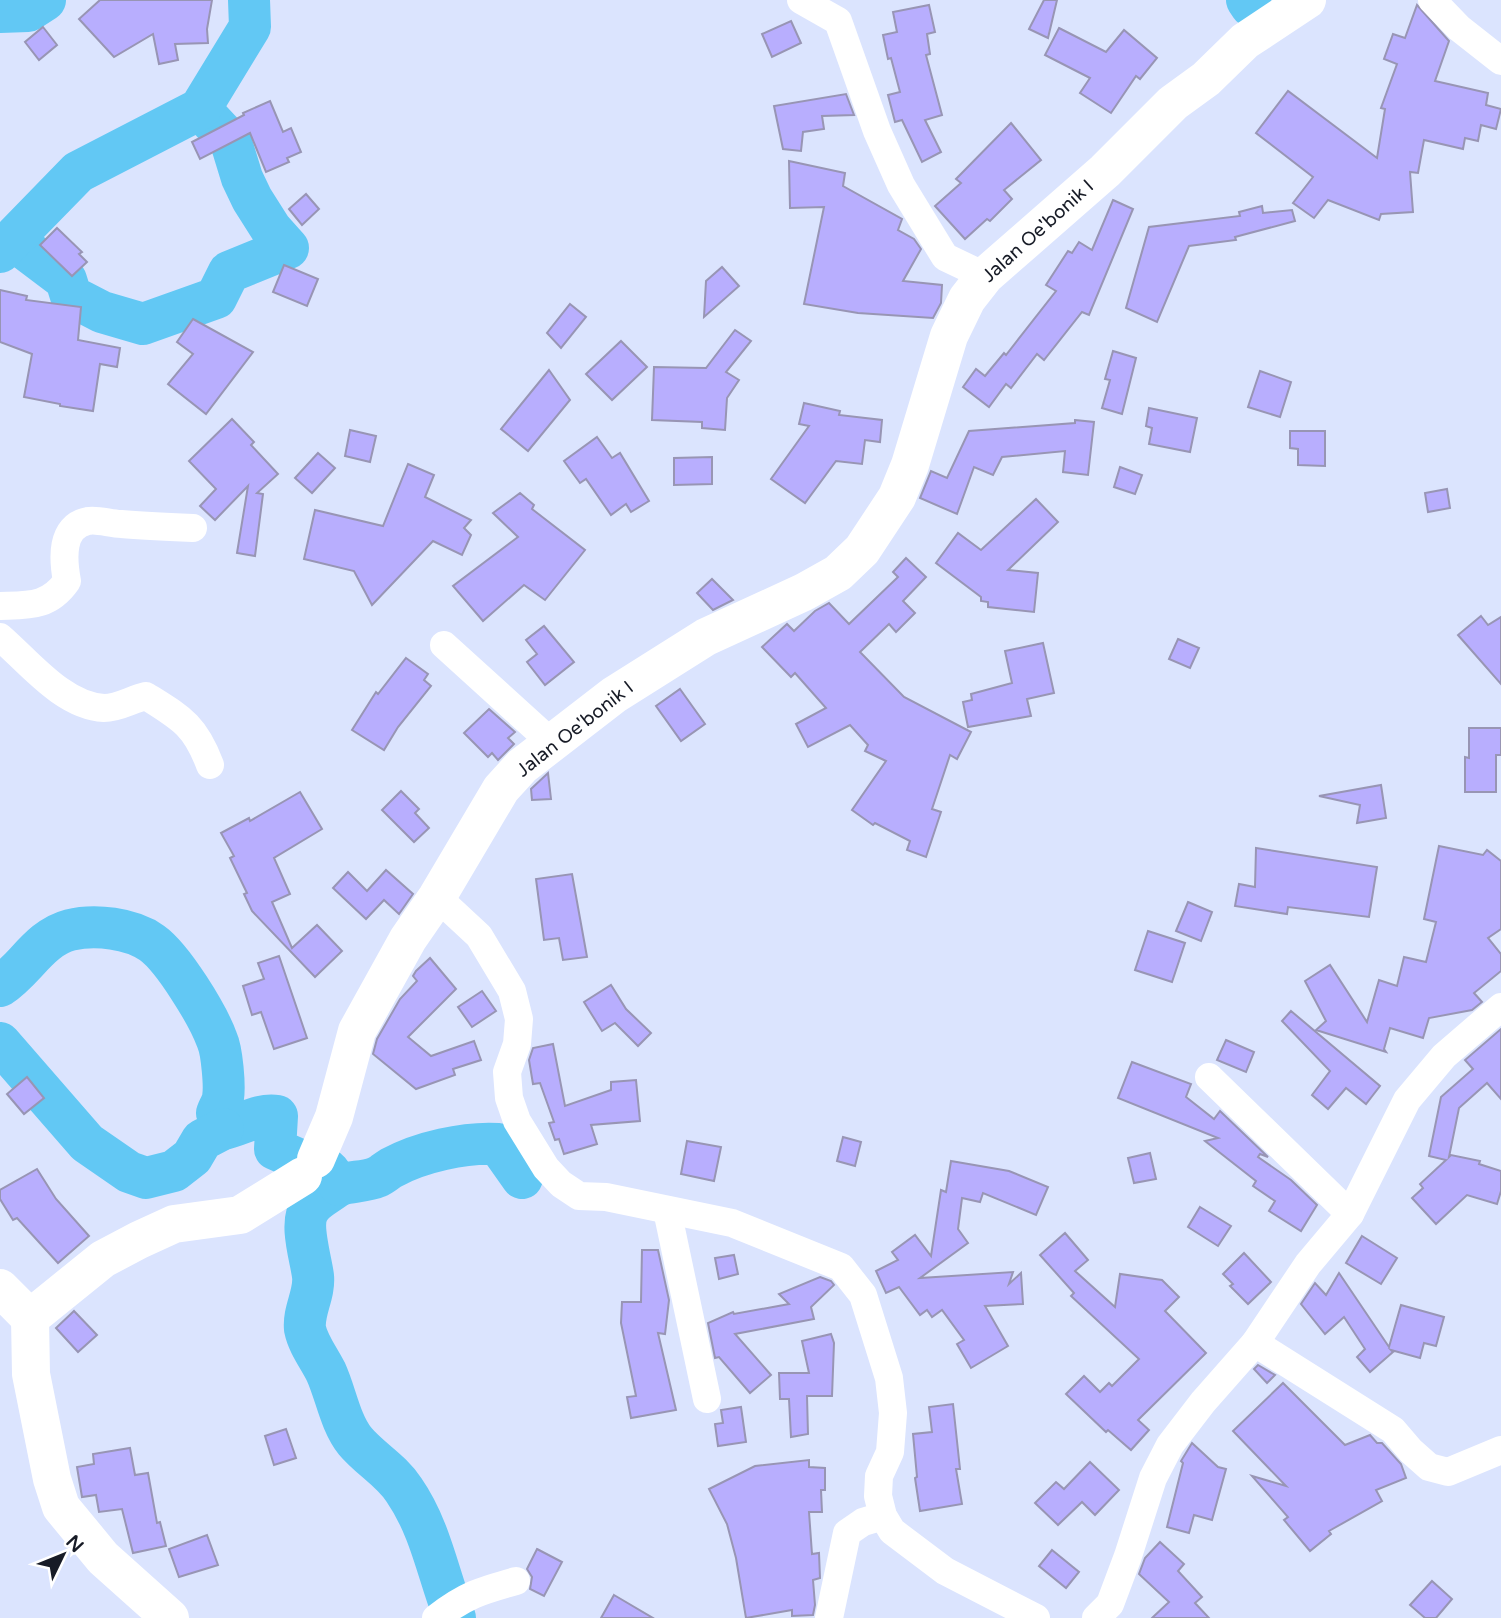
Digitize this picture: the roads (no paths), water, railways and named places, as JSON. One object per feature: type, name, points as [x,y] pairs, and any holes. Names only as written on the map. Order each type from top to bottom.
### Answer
[{"type":"street","points":[[801,0],[838,21],[877,131],[901,185],[945,257],[985,276]]},
{"type":"street","name":"Jalan Oe'bonik I","points":[[30,1318],[103,1259],[174,1224],[240,1214],[310,1167],[334,1117],[357,1031],[408,939],[437,897],[501,789],[522,766],[614,695],[706,637],[838,573],[862,550],[897,497],[910,465],[949,336],[967,299],[985,276],[1105,171],[1173,103],[1206,79],[1245,41],[1307,0]]},
{"type":"street","points":[[1433,0],[1459,28],[1501,61]]},
{"type":"street","points":[[0,606],[48,601],[58,593],[67,581],[63,560],[66,540],[74,527],[89,520],[108,524],[193,528]]},
{"type":"street","points":[[0,637],[50,684],[94,706],[106,708],[146,696],[186,722],[201,741],[210,765]]},
{"type":"street","points":[[444,645],[552,743]]},
{"type":"street","points":[[437,897],[480,936],[512,991],[519,1019],[517,1044],[507,1072],[509,1098],[517,1121],[546,1168],[561,1184],[579,1196],[606,1197],[732,1223],[841,1267],[863,1295],[889,1378],[893,1413],[890,1452],[879,1476],[878,1496],[883,1516],[892,1531],[945,1571],[1023,1614]]},
{"type":"street","points":[[1096,1618],[1111,1604],[1153,1478],[1170,1445],[1203,1402],[1255,1343],[1308,1264],[1350,1213],[1407,1100],[1444,1056],[1501,1007]]},
{"type":"street","points":[[1209,1077],[1350,1213]]},
{"type":"street","points":[[667,1210],[707,1399]]},
{"type":"street","points":[[0,1288],[30,1318],[31,1374],[52,1479],[61,1507],[103,1558],[170,1618]]},
{"type":"street","points":[[1255,1343],[1393,1430],[1429,1467],[1448,1472],[1501,1450]]},
{"type":"street","points":[[829,1618],[847,1533],[863,1522],[883,1516]]},
{"type":"street","points":[[436,1618],[460,1599],[475,1592],[516,1581]]},
{"type":"waterway","points":[[0,12],[28,11],[45,0]]},
{"type":"waterway","points":[[0,252],[78,172],[200,109],[250,27],[249,0]]},
{"type":"waterway","points":[[1247,0],[1251,6]]},
{"type":"waterway","points":[[13,240],[66,280],[71,296],[102,312],[143,324],[216,298],[229,272],[288,248],[271,229],[252,199],[242,178],[231,142],[200,109]]},
{"type":"waterway","points":[[0,986],[41,947],[59,934],[70,930],[90,927],[113,929],[134,934],[152,943],[170,961],[198,1002],[219,1045],[224,1085],[223,1098],[217,1113],[223,1129],[257,1118],[277,1116],[275,1149],[300,1160],[312,1173],[328,1170],[339,1185],[316,1202],[307,1215],[306,1232],[313,1283],[306,1316],[306,1335],[326,1372],[350,1433],[399,1483],[421,1520],[455,1618]]},
{"type":"waterway","points":[[0,1043],[87,1143],[129,1172],[146,1178],[174,1171],[192,1157],[202,1140],[223,1129]]},
{"type":"waterway","points":[[339,1185],[373,1179],[403,1162],[429,1153],[457,1146],[485,1144],[498,1144],[522,1178]]}]
